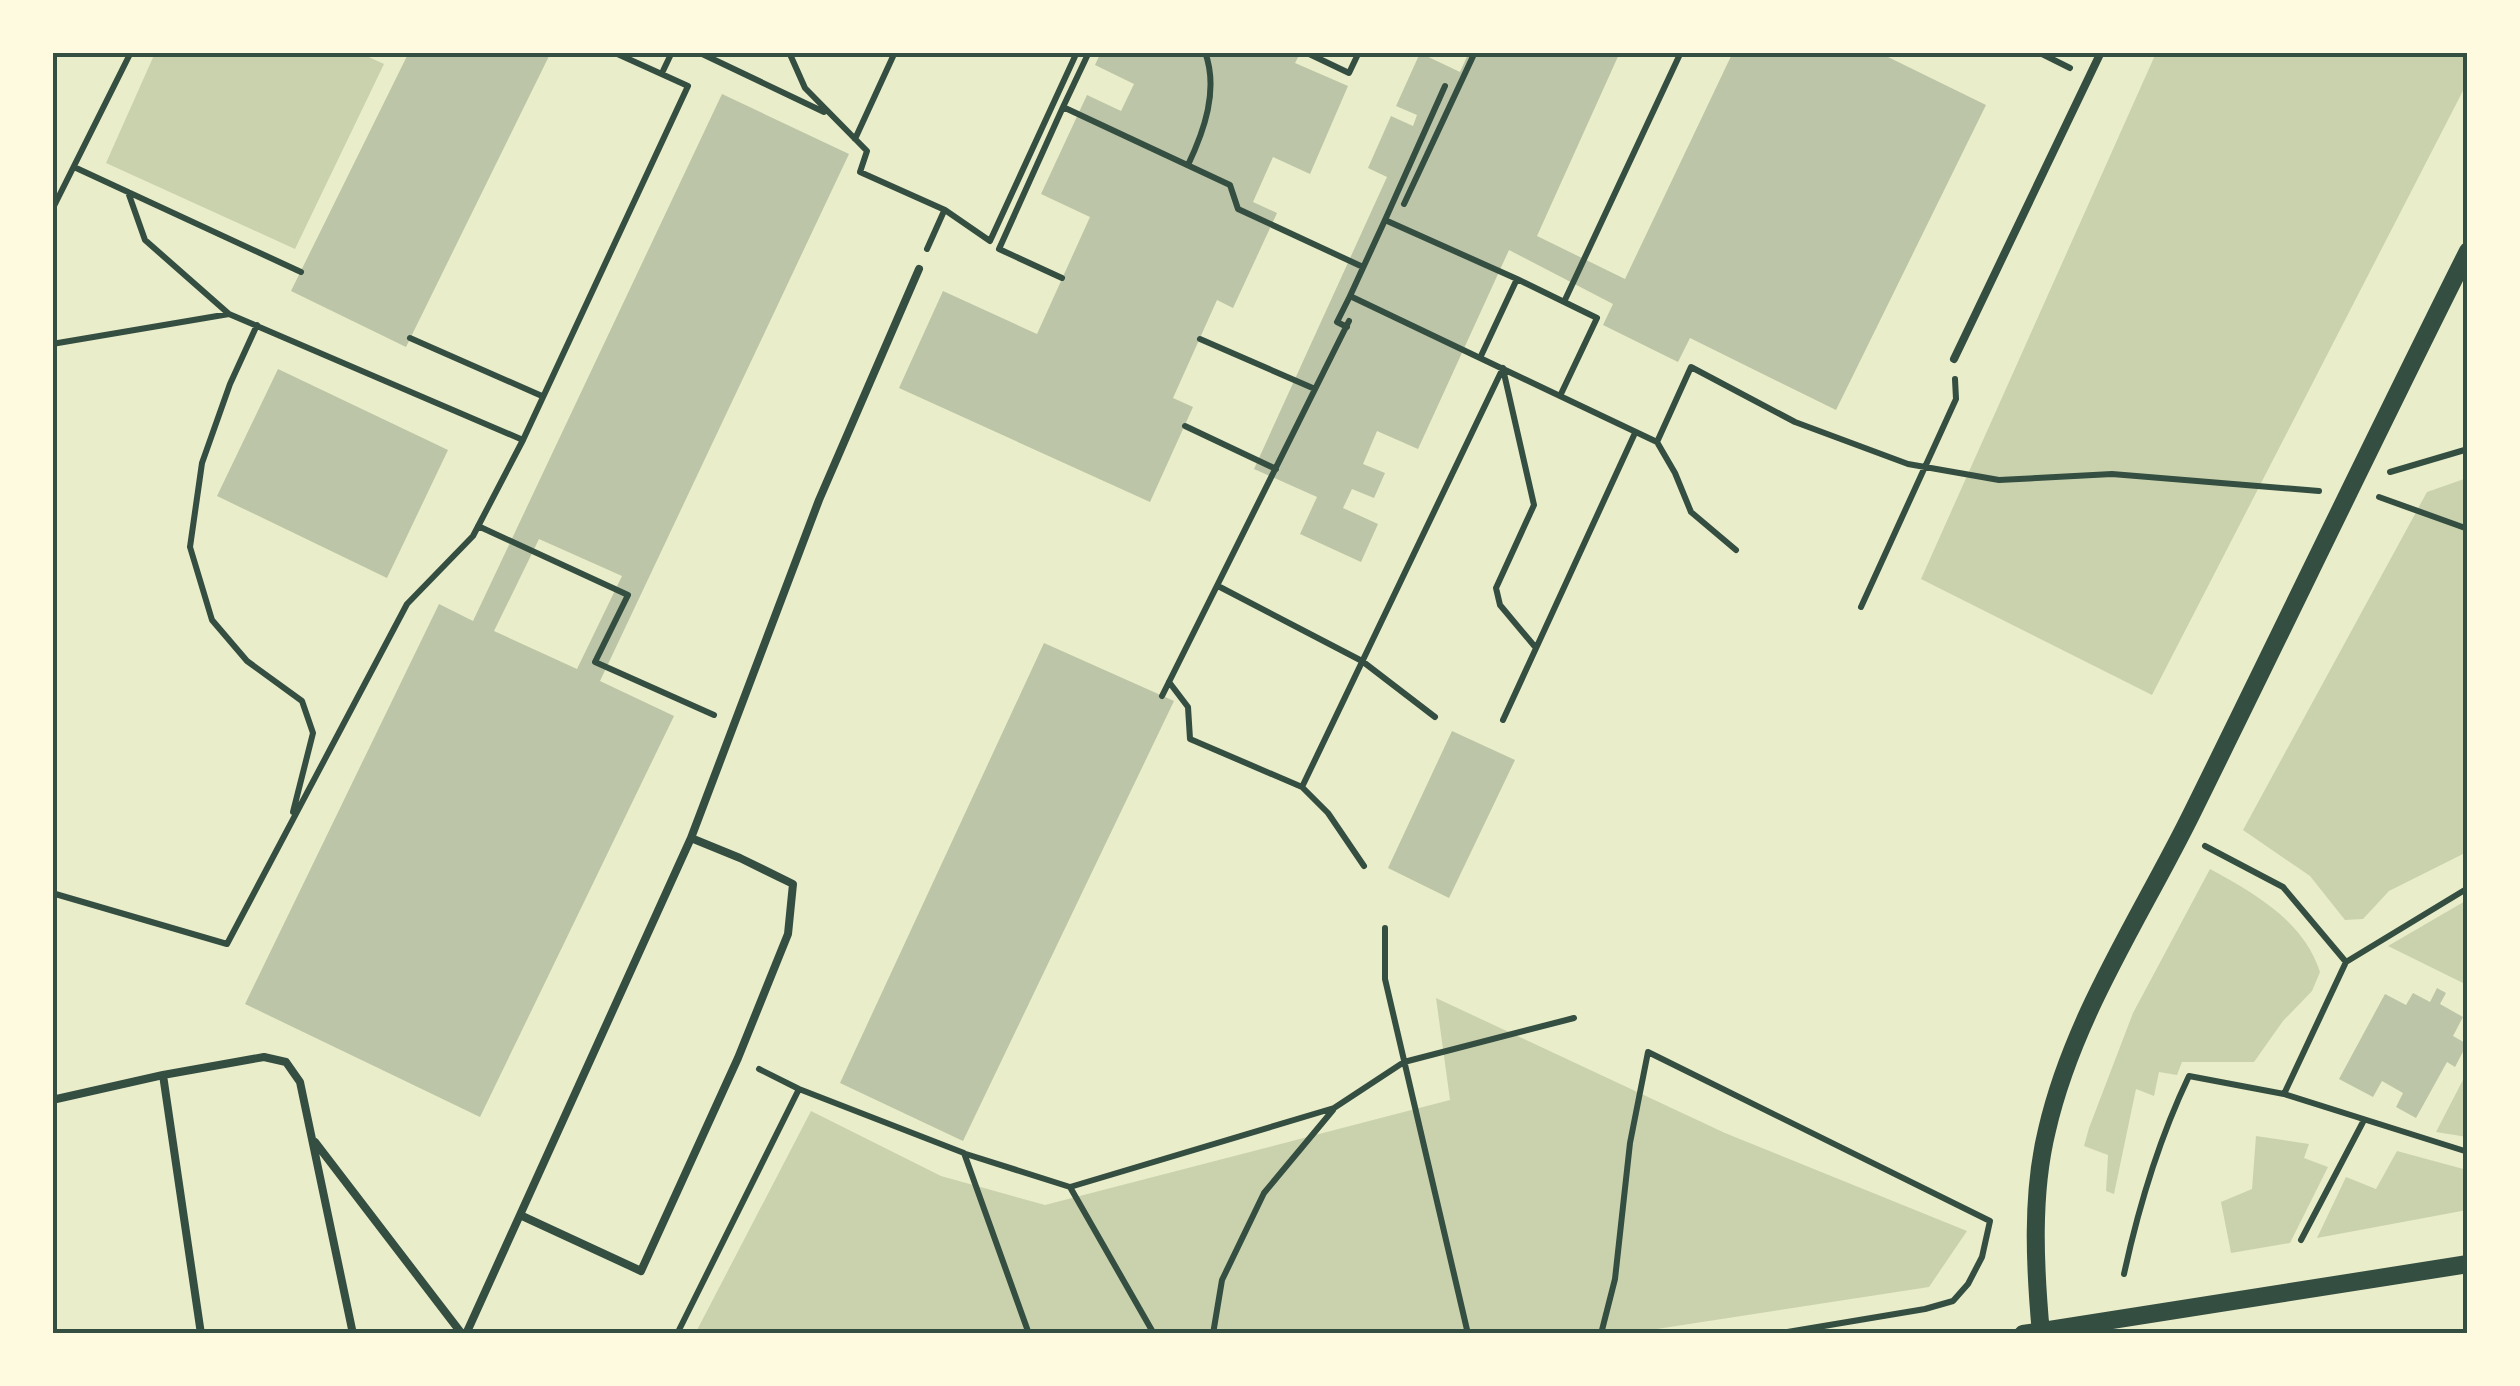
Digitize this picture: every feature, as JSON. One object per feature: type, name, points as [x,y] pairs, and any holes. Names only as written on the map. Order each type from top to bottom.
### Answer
[{"type":"street","points":[[2468,252],[2348,489],[2182,834],[2082,1024],[2052,1110],[2042,1155],[2035,1333],[2468,1264]]},
{"type":"lane","points":[[1954,359],[2101,52]]},
{"type":"lane","points":[[312,1139],[464,1334],[691,838],[819,500],[918,269]]},
{"type":"lane","points":[[520,1215],[641,1271],[738,1058],[788,934],[793,884],[691,838]]},
{"type":"lane","points":[[53,1100],[162,1074],[264,1057],[286,1062],[300,1082],[352,1334]]},
{"type":"lane","points":[[162,1074],[201,1334]]},
{"type":"path","points":[[52,210],[131,52]]},
{"type":"path","points":[[52,893],[228,944],[407,604],[473,536],[523,440],[688,86],[614,52]]},
{"type":"path","points":[[662,74],[672,52]]},
{"type":"path","points":[[698,52],[829,114]]},
{"type":"path","points":[[790,52],[805,88],[867,151],[860,172],[944,210],[990,241],[1076,52]]},
{"type":"path","points":[[855,140],[895,52]]},
{"type":"path","points":[[1062,278],[999,249],[1088,52]]},
{"type":"path","points":[[1188,165],[1206,126],[1210,66],[1205,52]]},
{"type":"path","points":[[1305,52],[1349,73],[1359,52]]},
{"type":"path","points":[[1404,204],[1475,52]]},
{"type":"path","points":[[1564,302],[1681,52]]},
{"type":"path","points":[[1162,696],[1348,323],[1337,322],[1445,86]]},
{"type":"path","points":[[1062,106],[1230,184],[1238,209],[1264,217],[1363,267]]},
{"type":"path","points":[[74,167],[301,272]]},
{"type":"path","points":[[128,192],[145,240],[229,314],[523,440]]},
{"type":"path","points":[[918,269],[944,210]]},
{"type":"path","points":[[1385,220],[1597,318],[1560,396]]},
{"type":"path","points":[[1480,358],[1517,279]]},
{"type":"path","points":[[1350,296],[1657,442],[1691,512],[1736,550]]},
{"type":"path","points":[[52,344],[229,314]]},
{"type":"path","points":[[256,326],[202,463],[190,547],[212,620],[248,661],[302,701],[313,733],[290,824]]},
{"type":"path","points":[[410,338],[542,396]]},
{"type":"path","points":[[1200,339],[1315,390]]},
{"type":"path","points":[[1861,607],[1956,399],[1954,359]]},
{"type":"path","points":[[1657,442],[1691,367],[1795,422],[1923,466],[1999,480],[2112,474],[2348,489],[2468,529]]},
{"type":"path","points":[[1503,368],[1534,505],[1496,588],[1500,605],[1536,648]]},
{"type":"path","points":[[1302,787],[1503,368]]},
{"type":"path","points":[[1185,426],[1276,469]]},
{"type":"path","points":[[1503,720],[1636,433]]},
{"type":"path","points":[[2348,489],[2468,449]]},
{"type":"path","points":[[478,526],[628,596],[595,662],[734,724]]},
{"type":"path","points":[[1218,586],[1362,660],[1435,717]]},
{"type":"path","points":[[1169,682],[1188,707],[1190,739],[1302,787],[1328,813],[1364,866]]},
{"type":"path","points":[[2182,834],[2283,887],[2346,962]]},
{"type":"path","points":[[2284,1094],[2346,962],[2468,888]]},
{"type":"path","points":[[1385,928],[1385,979],[1468,1334]]},
{"type":"path","points":[[738,1058],[800,1089],[964,1154],[1070,1187],[1334,1108],[1404,1062],[1574,1018]]},
{"type":"path","points":[[1601,1334],[1615,1280],[1630,1142],[1648,1052],[1990,1221],[1982,1257],[1968,1284],[1952,1301],[1926,1309],[1776,1334]]},
{"type":"path","points":[[2124,1274],[2138,1209],[2168,1119],[2189,1076],[2284,1094],[2468,1152]]},
{"type":"path","points":[[677,1334],[800,1089]]},
{"type":"path","points":[[1214,1334],[1222,1280],[1264,1194],[1334,1108]]},
{"type":"path","points":[[2302,1240],[2364,1120]]},
{"type":"path","points":[[964,1154],[1029,1334]]},
{"type":"path","points":[[1070,1187],[1154,1334]]},
{"type":"green space","points":[[155,53],[360,53],[384,64],[295,249],[106,163]]},
{"type":"green space","points":[[2156,53],[2467,53],[2467,83],[2152,695],[1921,579]]},
{"type":"green space","points":[[2467,478],[2467,852],[2389,891],[2363,919],[2345,920],[2310,876],[2243,830],[2427,492]]},
{"type":"green space","points":[[2210,869],[2244,888],[2290,923],[2320,972],[2312,991],[2283,1021],[2254,1062],[2182,1062],[2177,1075],[2159,1072],[2154,1096],[2136,1089],[2114,1194],[2106,1191],[2108,1155],[2084,1146],[2089,1128],[2133,1013]]},
{"type":"green space","points":[[2467,900],[2467,985],[2388,946]]},
{"type":"green space","points":[[1436,998],[1725,1133],[1967,1231],[1929,1287],[1631,1333],[695,1334],[811,1111],[941,1176],[1045,1205],[1450,1100]]},
{"type":"green space","points":[[2467,1072],[2467,1137],[2436,1132]]},
{"type":"green space","points":[[2256,1136],[2309,1144],[2304,1158],[2328,1167],[2290,1243],[2231,1253],[2221,1202],[2252,1189]]},
{"type":"green space","points":[[2397,1151],[2467,1170],[2467,1210],[2317,1238],[2346,1177],[2376,1189]]},
{"type":"building","points":[[409,52],[551,52],[406,347],[291,291]]},
{"type":"building","points":[[1101,52],[1301,52],[1295,63],[1348,86],[1310,174],[1273,157],[1253,202],[1277,213],[1233,308],[1217,300],[1173,398],[1193,407],[1150,502],[899,388],[943,291],[1037,334],[1090,217],[1041,194],[1087,95],[1121,111],[1134,84],[1095,65]]},
{"type":"building","points":[[1469,52],[1620,52],[1537,236],[1625,279],[1733,52],[1891,52],[1888,57],[1986,105],[1836,410],[1690,338],[1678,362],[1603,325],[1613,304],[1509,250],[1418,449],[1377,431],[1363,464],[1385,473],[1374,498],[1352,489],[1343,508],[1378,524],[1361,562],[1300,534],[1317,497],[1254,469],[1387,177],[1368,168],[1391,116],[1413,126],[1417,115],[1396,106],[1420,53],[1460,72]]},
{"type":"building","points":[[722,94],[849,154],[600,681],[674,716],[480,1117],[245,1004],[439,604],[473,621]],"holes":[[[539,539],[622,576],[577,669],[494,631]]]},
{"type":"building","points":[[278,369],[448,450],[387,578],[217,496]]},
{"type":"building","points":[[1044,643],[1174,701],[963,1141],[840,1083]]},
{"type":"building","points":[[1452,731],[1515,760],[1449,898],[1388,868]]},
{"type":"building","points":[[2437,988],[2446,993],[2440,1004],[2463,1017],[2453,1036],[2467,1044],[2455,1067],[2447,1062],[2416,1118],[2396,1107],[2403,1093],[2382,1081],[2373,1097],[2339,1079],[2385,994],[2406,1005],[2413,993],[2430,1002]]}]
